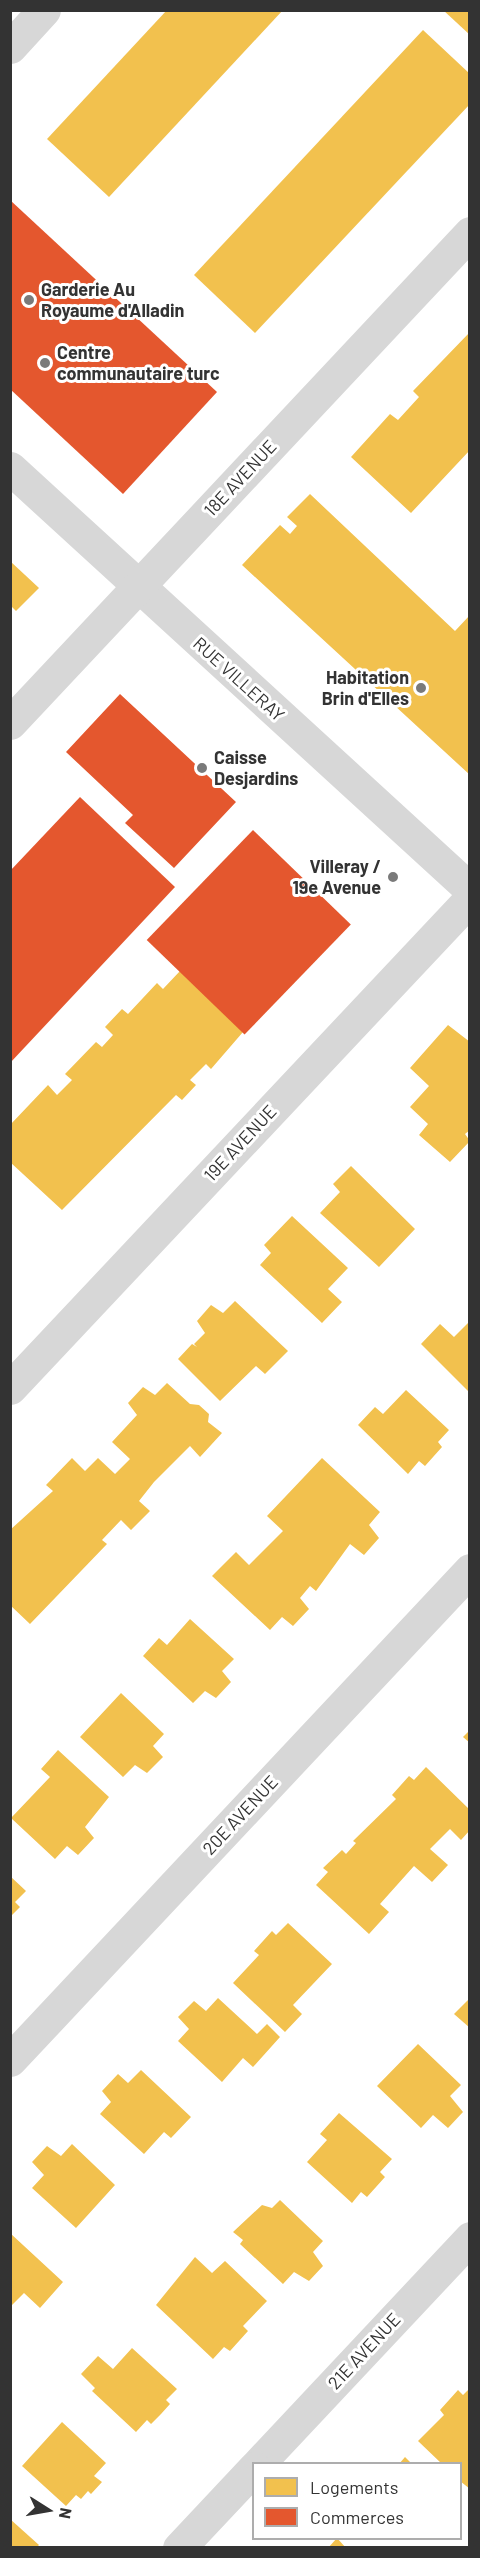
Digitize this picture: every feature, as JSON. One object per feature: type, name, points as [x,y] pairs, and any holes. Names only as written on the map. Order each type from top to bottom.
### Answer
[{"type":"street","points":[[10,46],[44,10]]},
{"type":"street","name":"18E AVENUE","points":[[10,723],[470,233]]},
{"type":"street","name":"RUE VILLERAY","points":[[10,468],[470,889]]},
{"type":"street","name":"19E AVENUE","points":[[10,1388],[470,898]]},
{"type":"street","name":"20E AVENUE","points":[[10,2060],[470,1570]]},
{"type":"street","name":"21E AVENUE","points":[[259,2462],[470,2238]]},
{"type":"street","points":[[178,2547],[252,2470]]},
{"type":"building: Logements","points":[[167,10],[283,10],[109,197],[47,139]]},
{"type":"building: Logements","points":[[443,10],[470,10],[470,35]]},
{"type":"building: Logements","points":[[423,30],[470,74],[470,104],[255,333],[194,275]]},
{"type":"building: Logements","points":[[470,332],[470,450],[411,513],[351,457],[390,414],[398,420],[419,397],[413,391]]},
{"type":"building: Logements","points":[[310,494],[455,631],[470,615],[470,775],[242,565],[280,525],[290,534],[297,526],[287,517]]},
{"type":"building: Logements","points":[[10,561],[39,588],[16,611],[10,605]]},
{"type":"building: Logements","points":[[180,971],[243,1032],[211,1069],[206,1064],[190,1080],[196,1085],[182,1100],[176,1095],[62,1210],[10,1162],[10,1125],[48,1085],[57,1095],[72,1080],[65,1074],[96,1042],[102,1047],[113,1035],[105,1027],[122,1009],[128,1014],[157,983],[163,989]]},
{"type":"building: Logements","points":[[448,1025],[470,1042],[470,1130],[465,1134],[470,1141],[450,1162],[419,1135],[428,1124],[410,1107],[429,1086],[410,1068]]},
{"type":"building: Logements","points":[[351,1166],[415,1229],[379,1267],[320,1213],[340,1192],[333,1184]]},
{"type":"building: Logements","points":[[292,1216],[348,1268],[328,1289],[342,1302],[322,1323],[260,1265],[271,1253],[264,1245]]},
{"type":"building: Logements","points":[[235,1301],[288,1351],[265,1374],[256,1366],[220,1401],[178,1359],[192,1344],[197,1347],[194,1344],[205,1333],[197,1321],[211,1305],[223,1313]]},
{"type":"building: Logements","points":[[470,1321],[470,1393],[421,1344],[440,1324],[454,1337]]},
{"type":"building: Logements","points":[[167,1383],[190,1404],[199,1405],[209,1414],[208,1422],[222,1433],[200,1457],[190,1446],[154,1482],[139,1501],[150,1511],[131,1530],[121,1520],[102,1540],[107,1544],[30,1624],[10,1605],[10,1530],[53,1491],[46,1485],[72,1458],[85,1471],[98,1458],[115,1474],[130,1459],[112,1442],[137,1415],[128,1403],[143,1387],[155,1395]]},
{"type":"building: Logements","points":[[406,1390],[449,1430],[438,1442],[442,1447],[425,1466],[419,1461],[408,1474],[358,1425],[375,1407],[383,1414]]},
{"type":"building: Logements","points":[[322,1458],[380,1512],[369,1525],[379,1538],[364,1555],[350,1544],[316,1591],[310,1586],[300,1598],[309,1609],[293,1626],[282,1617],[270,1630],[212,1576],[236,1552],[249,1565],[283,1531],[267,1516]]},
{"type":"building: Logements","points":[[190,1619],[234,1659],[222,1671],[231,1682],[216,1698],[205,1691],[193,1703],[143,1656],[159,1638],[167,1645]]},
{"type":"building: Logements","points":[[121,1693],[164,1734],[153,1746],[163,1757],[147,1773],[135,1765],[123,1777],[80,1737]]},
{"type":"building: Logements","points":[[470,1730],[470,1743],[463,1737]]},
{"type":"building: Logements","points":[[58,1750],[109,1797],[85,1827],[94,1838],[78,1855],[67,1846],[55,1859],[11,1818],[50,1777],[41,1769]]},
{"type":"building: Logements","points":[[426,1767],[470,1810],[470,1830],[461,1840],[450,1829],[430,1849],[448,1865],[432,1882],[414,1866],[380,1904],[389,1912],[369,1934],[316,1885],[328,1872],[323,1868],[342,1850],[346,1854],[356,1843],[353,1841],[396,1799],[392,1795],[409,1776],[414,1780]]},
{"type":"building: Logements","points":[[10,1876],[26,1891],[15,1902],[20,1907],[10,1917]]},
{"type":"building: Logements","points":[[288,1923],[332,1964],[293,2005],[302,2014],[285,2032],[233,1983],[259,1955],[254,1951],[272,1931],[276,1935]]},
{"type":"building: Logements","points":[[218,1998],[257,2034],[267,2024],[280,2037],[253,2067],[243,2058],[222,2082],[178,2041],[189,2029],[178,2017],[194,2001],[206,2011]]},
{"type":"building: Logements","points":[[470,1998],[470,2028],[454,2014]]},
{"type":"building: Logements","points":[[418,2044],[461,2085],[450,2096],[463,2112],[448,2128],[433,2115],[421,2128],[377,2086]]},
{"type":"building: Logements","points":[[141,2070],[191,2117],[171,2138],[164,2132],[144,2154],[100,2114],[111,2102],[102,2091],[118,2074],[128,2083]]},
{"type":"building: Logements","points":[[339,2113],[392,2159],[380,2172],[385,2177],[367,2197],[361,2192],[352,2203],[307,2162],[327,2140],[320,2134]]},
{"type":"building: Logements","points":[[72,2144],[115,2185],[76,2228],[32,2188],[44,2175],[32,2162],[47,2146],[61,2156]]},
{"type":"building: Logements","points":[[280,2200],[323,2241],[313,2252],[323,2266],[309,2281],[294,2272],[283,2284],[240,2244],[243,2240],[233,2232],[262,2205],[272,2208]]},
{"type":"building: Logements","points":[[10,2233],[63,2282],[40,2308],[24,2293],[10,2307]]},
{"type":"building: Logements","points":[[195,2257],[212,2273],[225,2261],[267,2301],[243,2326],[248,2331],[230,2351],[224,2347],[213,2359],[156,2305]]},
{"type":"building: Logements","points":[[132,2348],[177,2389],[166,2400],[170,2404],[161,2414],[151,2424],[147,2420],[136,2432],[92,2391],[95,2388],[81,2374],[98,2356],[113,2369]]},
{"type":"building: Logements","points":[[470,2388],[470,2489],[462,2483],[462,2462],[440,2462],[418,2441],[444,2415],[440,2410],[458,2390],[463,2395]]},
{"type":"building: Logements","points":[[62,2422],[106,2463],[94,2476],[102,2482],[91,2494],[88,2491],[81,2499],[76,2495],[66,2506],[22,2466]]},
{"type":"building: Logements","points":[[405,2457],[410,2462],[401,2462]]},
{"type":"building: Logements","points":[[10,2519],[39,2545],[36,2548],[10,2548]]},
{"type":"building: Logements","points":[[335,2540],[339,2540],[346,2548],[328,2548]]},
{"type":"building: Commerces","name":"Centre communautaire turc","points":[[10,200],[217,392],[123,494],[10,389]]},
{"type":"building: Commerces","points":[[120,694],[236,802],[174,868],[125,823],[133,815],[66,752]]},
{"type":"building: Commerces","points":[[80,797],[175,887],[10,1063],[10,871]]},
{"type":"building: Commerces","points":[[253,830],[351,924],[245,1035],[147,940]]},
{"type":"place","name":"Garderie Au Royaume d'Alladin","points":[[29,300]]},
{"type":"place","name":"Centre communautaire turc","points":[[45,363]]},
{"type":"place","name":"Habitation Brin d'Elles","points":[[421,688]]},
{"type":"place","name":"Caisse Desjardins","points":[[202,768]]},
{"type":"place","name":"Villeray / 19e Avenue","points":[[393,877]]}]
